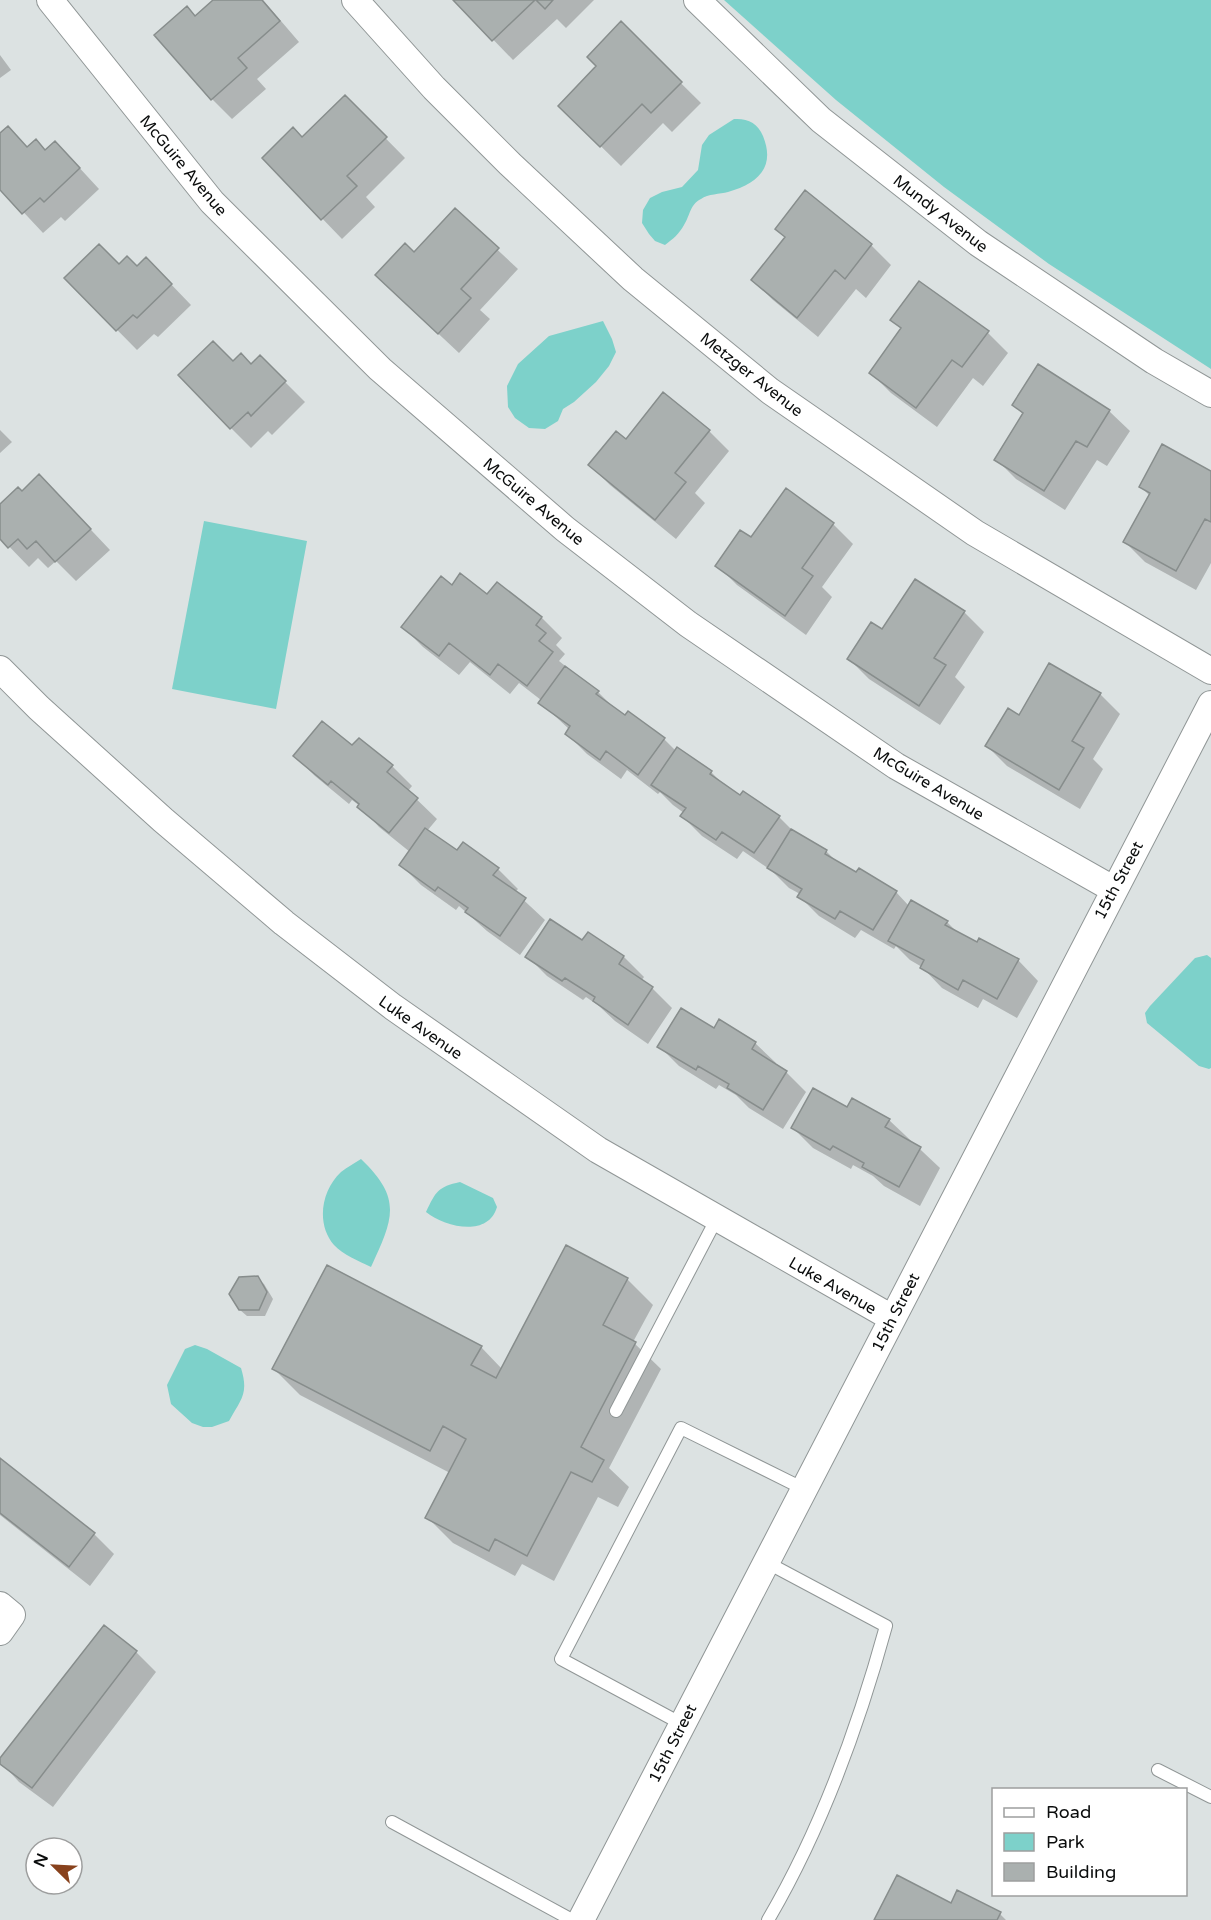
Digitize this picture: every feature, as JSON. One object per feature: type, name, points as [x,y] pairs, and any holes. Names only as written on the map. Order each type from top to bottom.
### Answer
[{"type":"street","name":"McGuire Avenue","points":[[50,0],[212,202],[380,369],[565,529],[688,624],[896,766],[1113,889]]},
{"type":"street","name":"Metzger Avenue","points":[[355,0],[434,88],[584,233],[633,279],[770,391],[975,533],[1211,671]]},
{"type":"street","name":"Mundy Avenue","points":[[698,0],[822,120],[978,243],[1154,361],[1211,394]]},
{"type":"street","name":"Luke Avenue","points":[[0,669],[39,708],[162,820],[284,923],[384,1000],[598,1150],[892,1318]]},
{"type":"street","name":"15th Street","points":[[581,1920],[1113,889],[1211,704]]},
{"type":"street","points":[[0,1605],[12,1615],[0,1632]]},
{"type":"lane","points":[[616,1411],[717,1218]]},
{"type":"lane","points":[[682,1724],[561,1659],[681,1428],[804,1489]]},
{"type":"lane","points":[[766,1562],[886,1626],[870,1685],[844,1760],[814,1831],[768,1920]]},
{"type":"lane","points":[[1158,1770],[1211,1797]]},
{"type":"lane","points":[[392,1822],[572,1920]]},
{"type":"green space","points":[[724,0],[1211,0],[1211,369],[1049,264],[944,187],[836,100]]},
{"type":"green space","points":[[734,119],[751,122],[761,131],[767,157],[761,173],[738,189],[707,196],[697,201],[678,234],[665,245],[655,241],[642,223],[643,210],[650,198],[682,187],[698,170],[702,145],[709,135]]},
{"type":"green space","points":[[603,321],[616,352],[609,366],[596,382],[563,409],[558,421],[545,429],[529,428],[515,418],[508,407],[507,386],[518,364],[549,336]]},
{"type":"green space","points":[[204,521],[307,541],[276,709],[172,689]]},
{"type":"green space","points":[[1207,955],[1211,958],[1211,1068],[1209,1069],[1199,1066],[1147,1023],[1145,1013],[1195,958]]},
{"type":"green space","points":[[361,1159],[383,1186],[390,1210],[385,1236],[371,1267],[346,1255],[334,1245],[328,1237],[323,1218],[325,1198],[334,1180],[343,1170]]},
{"type":"green space","points":[[460,1182],[493,1198],[497,1207],[492,1217],[485,1223],[465,1227],[454,1225],[426,1212],[438,1191]]},
{"type":"green space","points":[[195,1345],[241,1368],[243,1377],[244,1390],[229,1421],[212,1427],[192,1423],[171,1404],[167,1385],[185,1349]]},
{"type":"building","points":[[213,0],[262,0],[280,21],[238,58],[247,68],[211,100],[154,35],[187,6],[195,16]]},
{"type":"building","points":[[453,0],[535,0],[492,41]]},
{"type":"building","points":[[536,0],[553,0],[545,9]]},
{"type":"building","points":[[621,21],[682,82],[651,113],[642,104],[600,147],[558,106],[596,66],[587,57]]},
{"type":"building","points":[[345,95],[387,137],[347,176],[357,186],[321,220],[262,158],[293,127],[302,137]]},
{"type":"building","points":[[8,126],[27,147],[36,139],[45,150],[55,141],[80,168],[44,202],[40,198],[22,214],[0,190],[0,133]]},
{"type":"building","points":[[805,190],[872,244],[845,279],[835,270],[797,318],[751,280],[785,237],[775,229]]},
{"type":"building","points":[[455,208],[499,248],[461,289],[471,298],[438,334],[375,275],[405,243],[414,252]]},
{"type":"building","points":[[99,244],[119,264],[127,256],[137,266],[146,257],[172,284],[137,318],[133,315],[116,331],[64,278]]},
{"type":"building","points":[[919,281],[989,331],[962,367],[952,360],[916,408],[869,373],[901,328],[890,320]]},
{"type":"building","points":[[213,341],[233,361],[241,353],[251,364],[260,355],[286,381],[251,416],[248,412],[230,429],[178,375]]},
{"type":"building","points":[[1038,364],[1110,410],[1087,447],[1076,441],[1044,491],[994,460],[1023,413],[1012,405]]},
{"type":"building","points":[[663,392],[710,430],[675,473],[686,482],[655,520],[588,465],[616,431],[626,439]]},
{"type":"building","points":[[1162,444],[1211,471],[1211,522],[1205,519],[1176,571],[1123,542],[1150,493],[1139,487]]},
{"type":"building","points":[[39,474],[91,529],[55,562],[36,541],[27,549],[18,539],[8,548],[0,539],[0,504],[18,487],[22,491]]},
{"type":"building","points":[[786,488],[834,523],[802,568],[813,576],[785,616],[715,566],[740,530],[751,537]]},
{"type":"building","points":[[460,573],[487,594],[497,582],[542,617],[536,625],[546,633],[539,641],[553,652],[527,686],[498,664],[490,675],[449,643],[439,656],[401,627],[441,576],[452,585]]},
{"type":"building","points":[[915,579],[965,611],[934,658],[946,665],[919,706],[847,659],[871,622],[882,629]]},
{"type":"building","points":[[1049,663],[1101,693],[1072,741],[1084,748],[1059,790],[985,746],[1008,708],[1019,715]]},
{"type":"building","points":[[565,666],[599,691],[596,694],[625,715],[628,711],[665,738],[638,775],[606,751],[600,760],[565,734],[570,726],[538,703]]},
{"type":"building","points":[[322,721],[352,745],[359,738],[393,765],[387,772],[418,798],[389,833],[357,807],[359,804],[331,781],[328,785],[293,756]]},
{"type":"building","points":[[677,747],[712,771],[710,774],[740,795],[743,791],[780,816],[754,853],[722,832],[716,840],[680,816],[686,808],[651,785]]},
{"type":"building","points":[[425,828],[457,850],[463,842],[499,868],[493,875],[526,898],[500,936],[465,912],[468,908],[438,887],[435,891],[399,865]]},
{"type":"building","points":[[791,829],[827,850],[825,854],[856,872],[859,868],[897,891],[873,930],[840,911],[835,919],[797,897],[802,889],[767,868]]},
{"type":"building","points":[[911,900],[948,921],[945,925],[977,942],[979,938],[1019,959],[997,999],[963,980],[958,990],[920,968],[924,960],[888,941]]},
{"type":"building","points":[[550,919],[582,940],[588,932],[624,956],[619,964],[653,987],[628,1025],[593,1001],[595,997],[565,978],[562,981],[525,957]]},
{"type":"building","points":[[681,1008],[714,1028],[719,1019],[756,1042],[752,1049],[787,1071],[763,1110],[727,1088],[729,1084],[698,1066],[696,1070],[657,1047]]},
{"type":"building","points":[[813,1088],[847,1107],[852,1098],[890,1119],[885,1127],[921,1147],[899,1187],[862,1167],[864,1163],[833,1146],[830,1150],[791,1128]]},
{"type":"building","points":[[566,1245],[628,1278],[603,1325],[636,1342],[581,1447],[604,1460],[592,1482],[571,1472],[527,1556],[495,1539],[489,1551],[425,1518],[466,1439],[443,1426],[430,1451],[272,1369],[327,1265],[482,1346],[471,1365],[496,1378]]},
{"type":"building","points":[[258,1276],[267,1292],[259,1310],[239,1310],[229,1294],[239,1277]]},
{"type":"building","points":[[0,1458],[95,1533],[69,1567],[0,1513]]},
{"type":"building","points":[[104,1625],[137,1651],[32,1788],[0,1764],[0,1758]]},
{"type":"building","points":[[897,1875],[951,1903],[957,1890],[1001,1912],[997,1920],[874,1920]]}]
